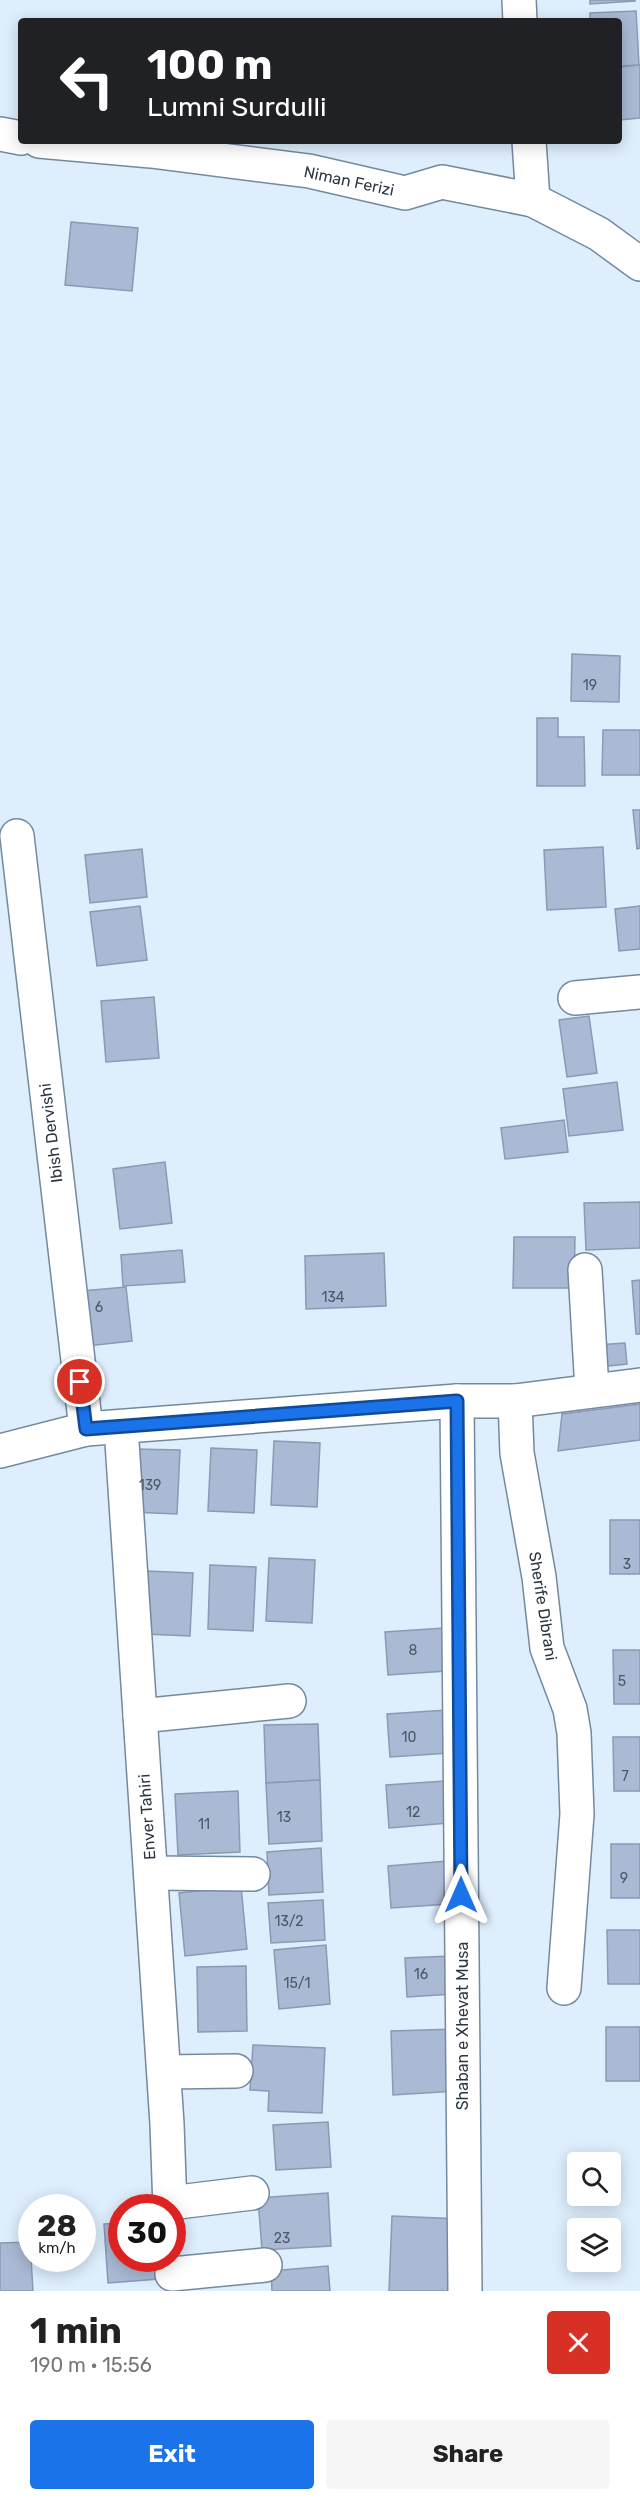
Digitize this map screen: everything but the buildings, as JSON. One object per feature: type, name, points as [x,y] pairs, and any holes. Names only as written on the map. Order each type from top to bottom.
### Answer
[{"type":"street","points":[[519,0],[520,18]]},
{"type":"street","points":[[0,134],[18,137]]},
{"type":"street","name":"Niman Ferizi","points":[[73,144],[151,151],[309,171],[405,193],[442,182],[533,200],[598,234],[640,264]]},
{"type":"street","points":[[529,144],[533,200]]},
{"type":"street","name":"Ibish Dervishi","points":[[17,836],[86,1429]]},
{"type":"street","points":[[575,998],[640,992]]},
{"type":"street","points":[[585,1270],[592,1390]]},
{"type":"street","points":[[0,1451],[86,1429],[457,1401],[515,1401],[640,1385]]},
{"type":"street","name":"Shaban e Xhevat Musa","points":[[457,1401],[465,2291]]},
{"type":"street","name":"Sherife Dibrani","points":[[515,1401],[517,1453],[539,1577],[547,1648],[570,1709],[574,1733],[577,1814],[564,1988]]},
{"type":"street","name":"Enver Tahiri","points":[[121,1427],[164,2072],[169,2194]]},
{"type":"street","points":[[141,1716],[289,1701]]},
{"type":"street","points":[[151,1873],[253,1874]]},
{"type":"street","points":[[164,2072],[237,2071]]},
{"type":"street","points":[[186,2203],[252,2193]]},
{"type":"street","points":[[172,2275],[265,2265]]},
{"type":"route","points":[[80,1382],[86,1429],[457,1401],[461,1895]]}]
